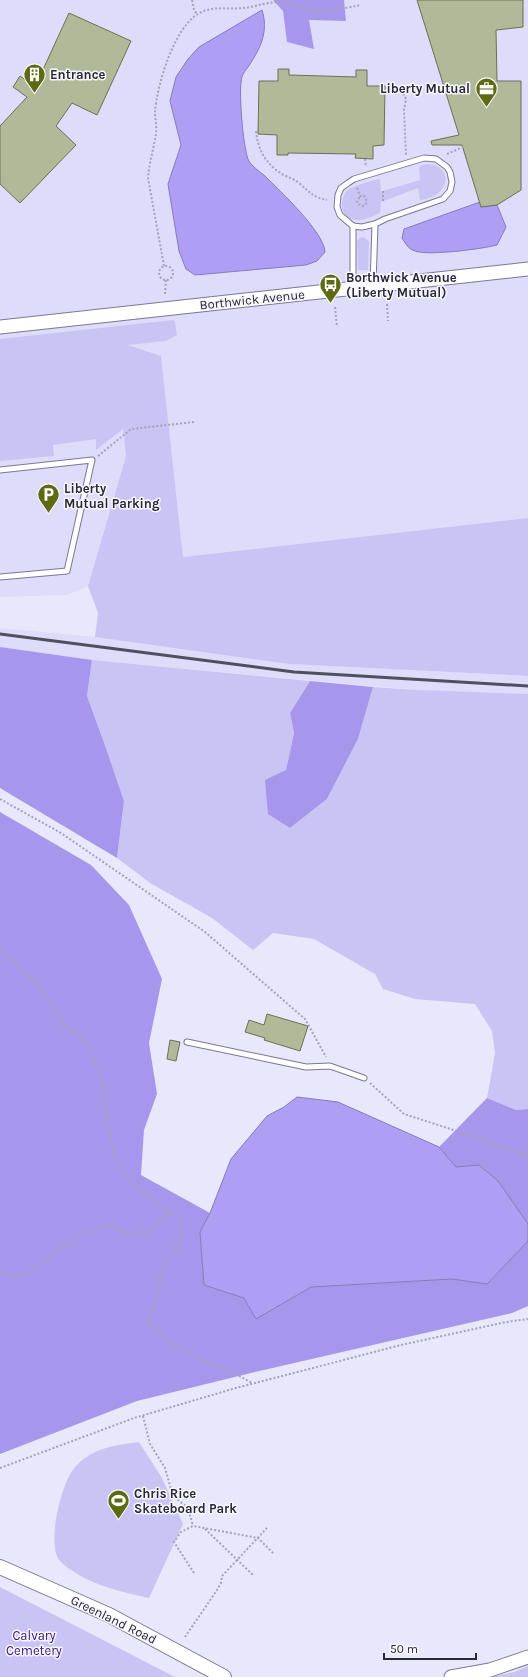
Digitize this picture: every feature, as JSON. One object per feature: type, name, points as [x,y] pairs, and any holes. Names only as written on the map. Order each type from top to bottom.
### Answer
[{"type":"main road","name":"Greenland Road","points":[[0,1567],[108,1615],[224,1677]]},
{"type":"street","name":"Borthwick Avenue","points":[[0,327],[528,269]]},
{"type":"street","points":[[451,1677],[490,1670],[528,1657]]},
{"type":"lane","points":[[424,158],[436,159],[447,167],[452,177],[450,191],[443,199],[385,219],[375,224],[362,227],[353,226],[340,215],[336,201],[341,188],[354,179],[424,158]]},
{"type":"lane","points":[[373,286],[375,224]]},
{"type":"lane","points":[[353,226],[353,288]]},
{"type":"lane","points":[[0,470],[92,460],[67,571],[0,577]]},
{"type":"lane","points":[[187,1042],[306,1067],[330,1066],[364,1078]]},
{"type":"path","points":[[192,0],[194,10],[197,14]]},
{"type":"path","points":[[164,266],[148,178],[149,163],[156,132],[155,112],[161,83],[171,52],[182,29],[197,14],[208,8],[242,8],[280,2],[318,10],[348,8],[360,5]]},
{"type":"path","points":[[389,87],[398,89],[406,99],[404,110],[406,155]]},
{"type":"path","points":[[256,130],[258,147],[261,153],[274,168],[299,183],[316,198],[327,200]]},
{"type":"path","points":[[447,154],[463,147]]},
{"type":"path","points":[[365,158],[366,167]]},
{"type":"path","points":[[354,179],[360,196],[357,202],[358,204],[364,206],[367,201],[366,198],[364,196],[360,196]]},
{"type":"path","points":[[383,191],[383,201]]},
{"type":"path","points":[[164,266],[170,267],[173,273],[170,278],[166,279]]},
{"type":"path","points":[[164,266],[160,269],[159,273],[160,276],[166,279]]},
{"type":"path","points":[[165,294],[166,279]]},
{"type":"path","points":[[387,304],[388,321]]},
{"type":"path","points":[[335,307],[337,327]]},
{"type":"path","points":[[92,460],[131,429],[194,422]]},
{"type":"path","points":[[0,799],[61,833],[206,932],[305,1019],[330,1066]]},
{"type":"path","points":[[0,949],[36,982],[54,1007],[66,1028],[88,1046],[104,1088],[105,1113],[116,1160],[129,1180],[181,1222],[182,1231],[179,1245],[167,1260],[160,1276],[154,1305],[148,1322],[186,1353],[230,1371],[252,1383]]},
{"type":"path","points":[[364,1078],[404,1114],[463,1133],[521,1154],[528,1158]]},
{"type":"path","points":[[0,1272],[14,1275],[30,1272],[55,1252],[68,1245],[80,1235],[96,1228],[111,1226],[119,1228],[130,1235],[139,1235],[156,1227],[170,1212]]},
{"type":"path","points":[[0,1468],[143,1416],[252,1383],[408,1343],[506,1322],[528,1319]]},
{"type":"path","points":[[143,1416],[150,1444],[165,1468],[174,1496],[188,1508],[193,1526]]},
{"type":"path","points":[[194,1573],[174,1542],[181,1532],[193,1526],[258,1538],[274,1554]]},
{"type":"path","points":[[185,1637],[206,1608],[221,1583],[222,1576],[267,1528]]},
{"type":"path","points":[[204,1529],[253,1576]]},
{"type":"shaded area","points":[[0,0],[273,0],[283,11],[287,41],[314,49],[308,20],[346,21],[344,0],[528,0],[528,518],[183,557],[161,356],[120,413],[126,456],[88,586],[66,595],[0,597]]},
{"type":"shaded area","points":[[273,0],[344,0],[346,21],[309,20],[314,49],[287,42],[283,11]]},
{"type":"shaded area","points":[[262,10],[264,18],[264,33],[260,47],[243,74],[241,83],[242,118],[246,152],[251,164],[281,191],[310,223],[323,244],[325,252],[317,261],[306,265],[195,275],[186,269],[179,251],[168,184],[181,145],[170,101],[176,77],[188,59],[199,47]]},
{"type":"shaded area","points":[[480,202],[481,207],[497,205],[506,227],[497,245],[431,253],[411,249],[402,238],[404,229]]},
{"type":"shaded area","points":[[0,628],[95,637],[289,664],[528,676],[528,694],[417,690],[92,660],[0,647]]},
{"type":"shaded area","points":[[0,647],[92,660],[87,696],[124,801],[117,858],[0,788]]},
{"type":"shaded area","points":[[310,681],[373,687],[358,739],[327,799],[290,828],[268,814],[265,780],[286,770],[294,733],[290,713]]},
{"type":"shaded area","points":[[0,812],[91,865],[129,905],[162,979],[149,1043],[157,1094],[144,1130],[141,1175],[210,1213],[200,1232],[204,1285],[244,1298],[256,1319],[311,1287],[452,1279],[487,1284],[528,1241],[528,1306],[512,1313],[255,1372],[137,1401],[0,1454]]},
{"type":"shaded area","points":[[297,1097],[338,1102],[439,1147],[456,1167],[479,1165],[498,1181],[528,1224],[528,1241],[487,1284],[452,1279],[311,1287],[256,1319],[244,1298],[204,1285],[200,1232],[210,1213],[231,1159],[267,1116],[284,1107]]},
{"type":"shaded area","points":[[487,1098],[516,1110],[528,1109],[528,1224],[498,1181],[479,1165],[456,1167],[439,1147]]},
{"type":"green space","points":[[429,164],[438,167],[443,171],[445,177],[445,183],[437,194],[430,198],[420,200],[418,188],[381,202],[380,213],[361,220],[351,219],[344,213],[342,208],[342,199],[347,191],[353,187],[380,179],[381,192],[420,180],[419,168],[421,165]]},
{"type":"green space","points":[[364,237],[369,242],[368,270],[358,270],[357,241]]},
{"type":"green space","points":[[173,320],[175,322],[177,335],[166,341],[128,345],[161,356],[183,557],[528,518],[528,676],[289,664],[95,637],[98,613],[88,586],[126,456],[123,429],[96,450],[96,439],[53,445],[54,456],[0,461],[0,339]]},
{"type":"green space","points":[[92,660],[310,681],[290,713],[294,733],[286,770],[290,828],[327,799],[358,739],[373,687],[528,694],[528,1109],[516,1110],[487,1098],[495,1053],[492,1031],[475,1004],[415,999],[383,989],[375,974],[314,939],[273,933],[253,950],[212,918],[150,883],[117,858],[124,801],[87,696]]},
{"type":"green space","name":"Chris Rice Skateboard Park","points":[[139,1442],[162,1478],[183,1524],[149,1598],[102,1586],[80,1576],[60,1561],[56,1553],[54,1542],[60,1502],[68,1479],[79,1462],[98,1451]]},
{"type":"green space","name":"Calvary Cemetery","points":[[0,1587],[175,1677],[0,1677]]},
{"type":"green space","points":[[528,1666],[528,1677],[491,1677],[514,1672]]},
{"type":"building","name":"Liberty Mutual","points":[[417,0],[523,0],[523,27],[496,30],[497,81],[521,81],[521,190],[497,205],[481,207],[462,145],[432,145],[431,141],[459,135]]},
{"type":"building","points":[[69,13],[131,41],[97,115],[72,103],[56,126],[76,145],[20,203],[0,184],[0,126],[27,97],[13,87],[20,76],[35,87]]},
{"type":"building","name":"Liberty Mutual","points":[[278,69],[289,69],[289,75],[356,77],[356,70],[367,70],[367,86],[385,86],[384,145],[373,146],[373,159],[355,158],[356,154],[288,153],[288,155],[277,155],[277,135],[258,134],[259,81],[278,81]]},
{"type":"building","points":[[267,1014],[308,1026],[300,1051],[264,1040],[265,1038],[245,1032],[249,1020],[264,1025]]},
{"type":"building","points":[[170,1040],[180,1042],[176,1061],[167,1059]]},
{"type":"railway","points":[[0,634],[294,672],[528,686]]},
{"type":"place","name":"Entrance","points":[[34,94]]},
{"type":"place","name":"Liberty Mutual","points":[[486,108]]},
{"type":"place","name":"Borthwick Avenue (Liberty Mutual)","points":[[330,304]]},
{"type":"place","name":"Liberty Mutual Parking","points":[[48,514]]},
{"type":"place","name":"Chris Rice Skateboard Park","points":[[118,1520]]}]
